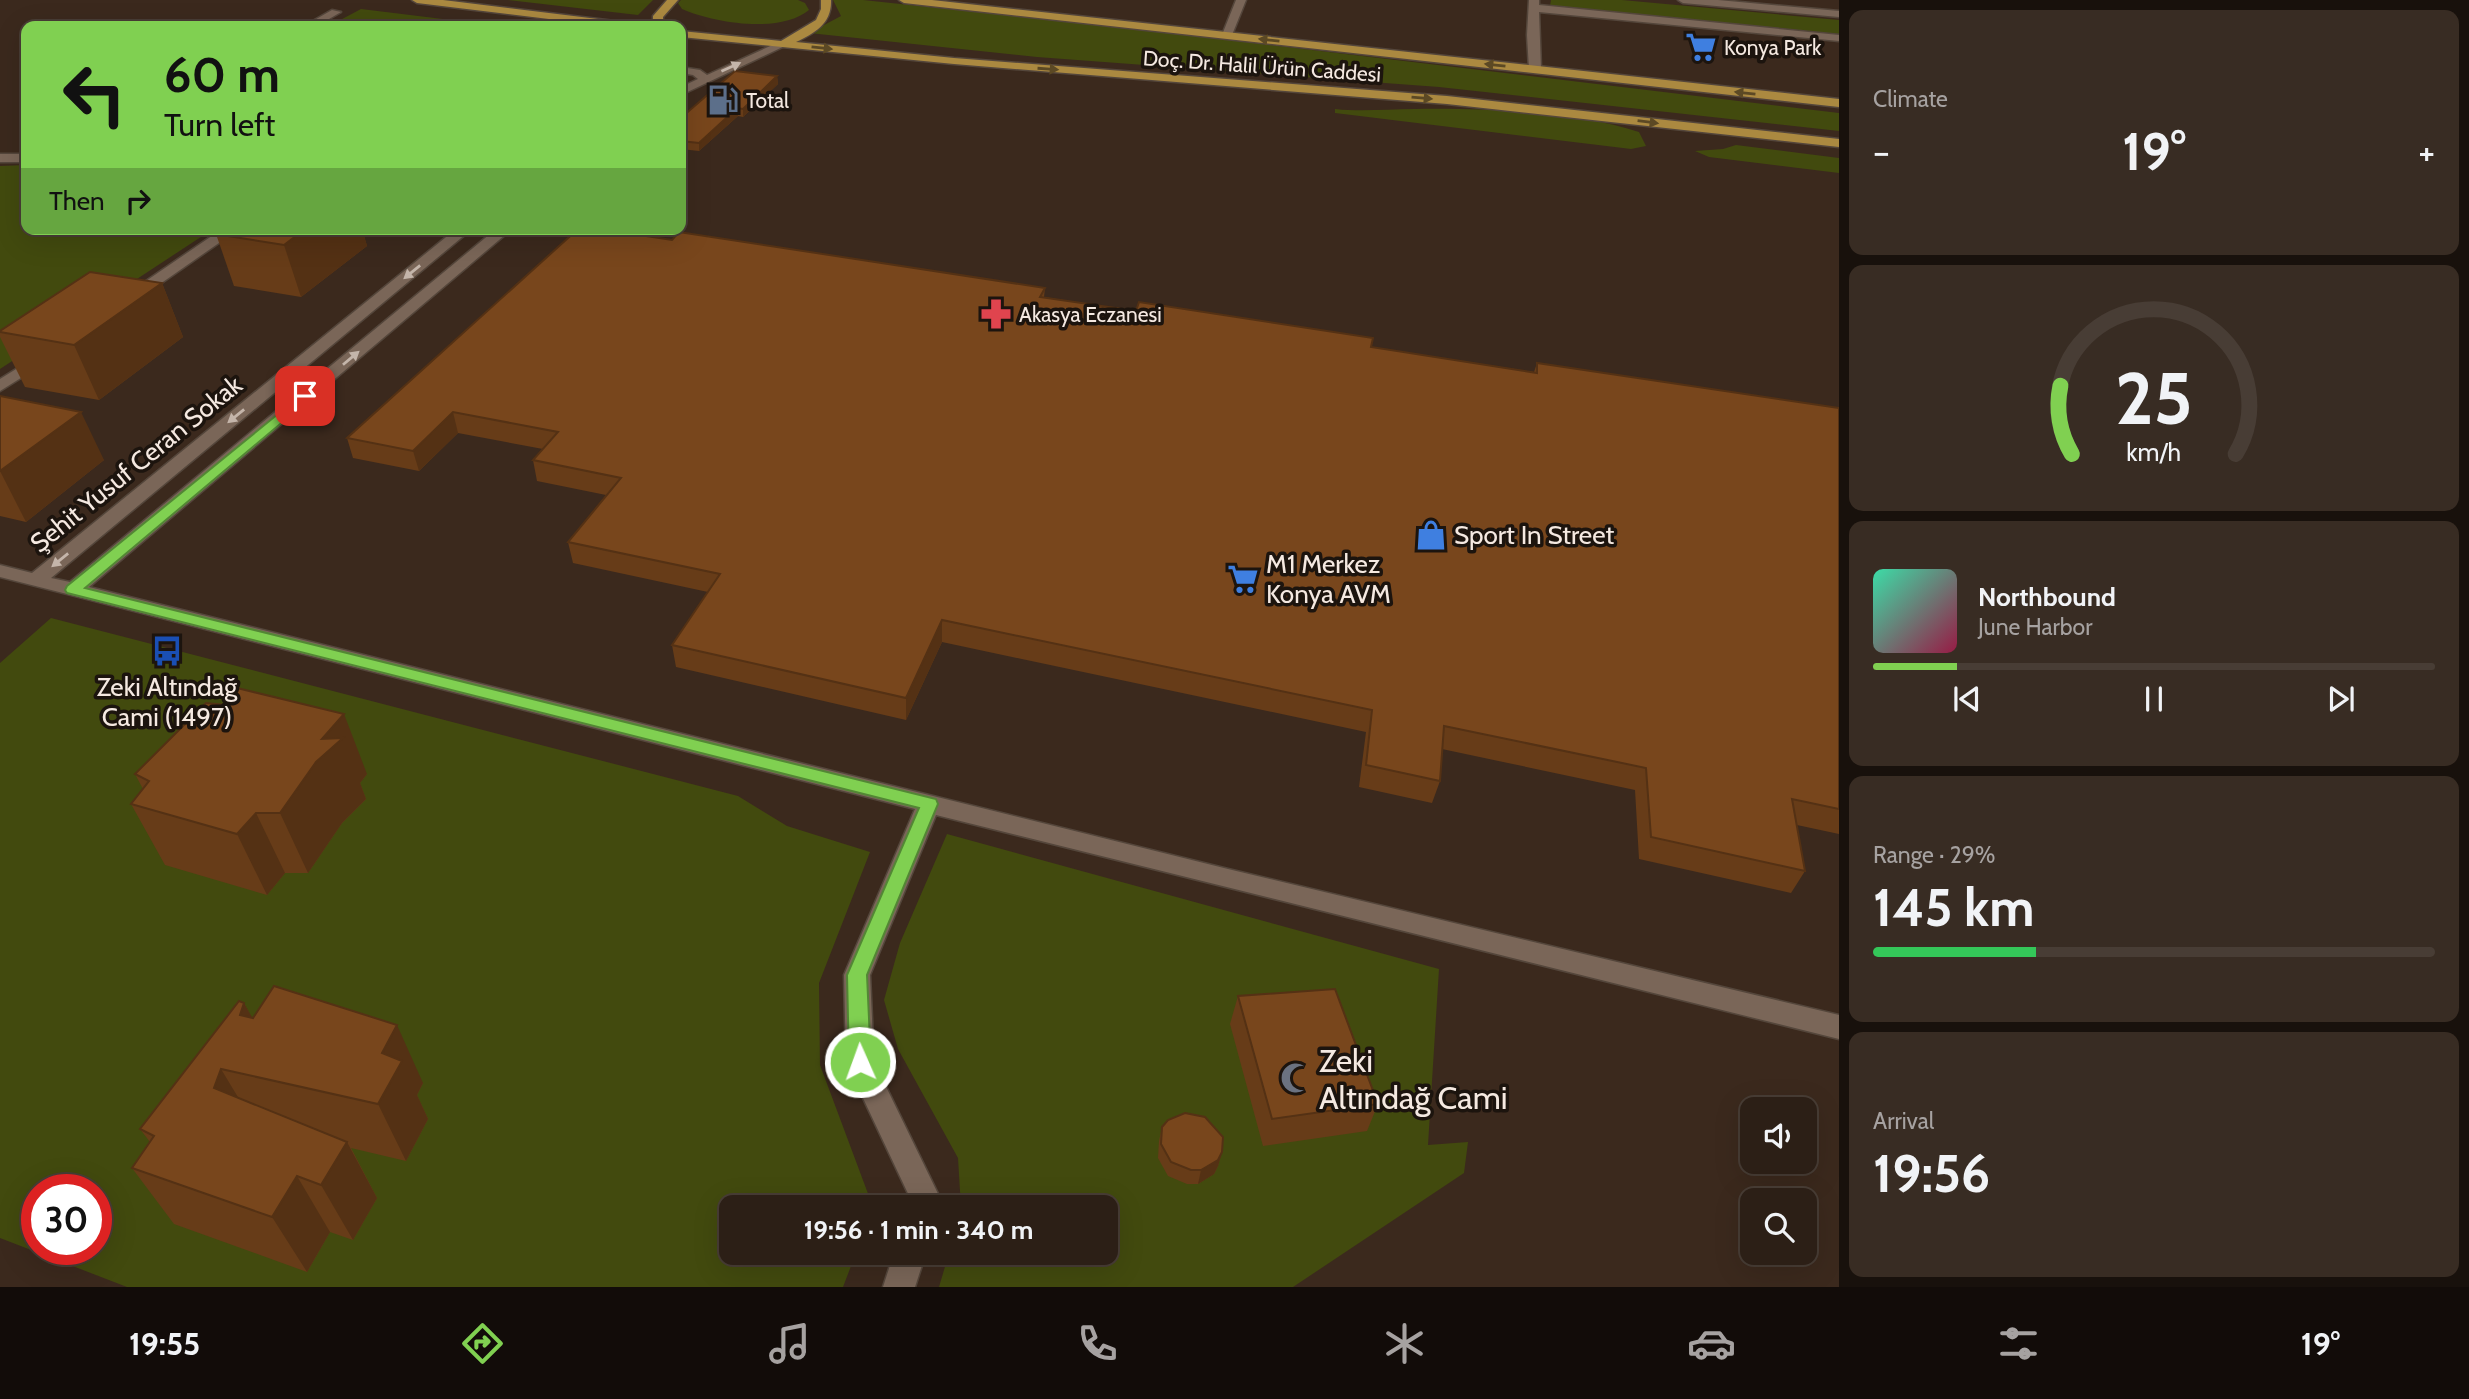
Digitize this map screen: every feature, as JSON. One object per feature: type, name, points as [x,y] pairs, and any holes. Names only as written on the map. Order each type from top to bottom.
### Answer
[{"type":"main road","points":[[417,0],[590,21]]},
{"type":"main road","points":[[658,21],[659,16],[673,0]]},
{"type":"main road","points":[[783,44],[823,20],[826,13],[825,0]]},
{"type":"main road","name":"Doç. Dr. Halil Ürün Caddesi","points":[[904,0],[1839,105]]},
{"type":"main road","name":"Doç. Dr. Halil Ürün Caddesi","points":[[686,34],[991,64],[1447,100],[1839,143]]},
{"type":"street","points":[[1227,36],[1241,0]]},
{"type":"street","points":[[1683,0],[1839,14]]},
{"type":"street","points":[[1535,69],[1533,4],[1839,38]]},
{"type":"street","points":[[319,21],[336,12]]},
{"type":"street","points":[[686,88],[783,44]]},
{"type":"street","points":[[686,71],[696,72],[705,79]]},
{"type":"street","points":[[0,158],[21,158]]},
{"type":"street","points":[[123,303],[223,235]]},
{"type":"street","name":"Şehit Yusuf Ceran Sokak","points":[[36,580],[458,235]]},
{"type":"street","name":"Şehit Yusuf Ceran Sokak","points":[[73,590],[498,235]]},
{"type":"street","points":[[0,386],[58,347]]},
{"type":"street","points":[[0,571],[929,804],[1839,1027]]},
{"type":"street","points":[[924,1195],[860,1062],[857,975],[929,804]]},
{"type":"street","points":[[899,1287],[906,1265]]},
{"type":"green space","points":[[507,0],[653,0],[638,15]]},
{"type":"green space","points":[[681,0],[798,0],[805,3],[809,10],[781,22],[747,24],[695,14],[682,9],[678,3]]},
{"type":"green space","points":[[833,0],[863,0],[1137,29],[1839,113],[1839,131],[1439,87],[1037,57],[809,33],[841,16]]},
{"type":"green space","points":[[1551,0],[1622,0],[1839,20],[1839,34],[1550,6]]},
{"type":"green space","points":[[361,9],[459,21],[338,21]]},
{"type":"green space","points":[[1335,109],[1469,109],[1558,115],[1639,132],[1646,146],[1631,149],[1335,113]]},
{"type":"green space","points":[[1736,145],[1839,158],[1839,173],[1709,157],[1695,151]]},
{"type":"green space","points":[[21,165],[21,235],[204,235],[0,369],[0,166]]},
{"type":"green space","points":[[51,618],[738,796],[787,826],[870,852],[819,983],[820,1065],[869,1195],[719,1195],[719,1265],[851,1265],[843,1287],[127,1287],[70,1265],[112,1265],[112,1174],[21,1174],[21,1246],[0,1238],[0,663]]},
{"type":"green space","points":[[947,834],[1439,969],[1428,1145],[1468,1142],[1464,1173],[1293,1287],[939,1287],[945,1265],[1118,1265],[1118,1195],[960,1195],[958,1158],[898,1049],[884,1000],[900,943]]},
{"type":"building","points":[[735,71],[777,76],[743,109],[737,108],[699,143],[686,142],[686,114]]},
{"type":"building","name":"M1 Merkez Konya AVM","points":[[686,233],[1045,288],[1040,297],[1136,311],[1139,302],[1373,338],[1371,347],[1537,373],[1537,363],[1839,408],[1839,809],[1792,799],[1805,871],[1651,837],[1646,768],[1444,726],[1440,781],[1366,765],[1372,710],[942,620],[906,698],[672,645],[720,574],[568,542],[621,478],[533,460],[558,432],[453,412],[413,451],[347,438],[571,235],[639,235],[672,240],[676,235]]},
{"type":"building","points":[[222,235],[297,235],[284,245]]},
{"type":"building","points":[[90,272],[162,283],[74,345],[0,332],[0,331]]},
{"type":"building","points":[[0,396],[81,412],[0,471]]},
{"type":"building","points":[[237,688],[344,714],[322,739],[343,738],[316,762],[280,813],[256,813],[237,834],[131,804],[149,781],[135,774],[206,703],[226,705]]},
{"type":"building","points":[[274,986],[397,1025],[382,1053],[402,1061],[378,1104],[221,1069],[214,1088],[347,1142],[321,1185],[297,1176],[272,1217],[132,1168],[154,1136],[140,1129],[239,1001],[244,1003],[240,1015],[253,1018]]},
{"type":"building","name":"Zeki Altındağ Cami","points":[[1335,989],[1378,1104],[1272,1119],[1238,996]]},
{"type":"building","points":[[1185,1113],[1205,1117],[1223,1137],[1222,1152],[1218,1160],[1201,1170],[1191,1170],[1171,1162],[1161,1144],[1162,1127],[1168,1120]]},
{"type":"place","name":"Konya Park","points":[[1701,47]]},
{"type":"place","name":"Total","points":[[723,100]]},
{"type":"place","name":"Akasya Eczanesi","points":[[996,314]]},
{"type":"place","name":"Sport In Street","points":[[1431,535]]},
{"type":"place","name":"M1 Merkez Konya AVM","points":[[1243,579]]},
{"type":"place","name":"Zeki Altındağ Cami (1497)","points":[[167,651]]},
{"type":"place","name":"Zeki Altındağ Cami","points":[[1296,1078]]},
{"type":"route","points":[[305,396],[73,590],[929,804],[857,975],[860,1062]]}]
